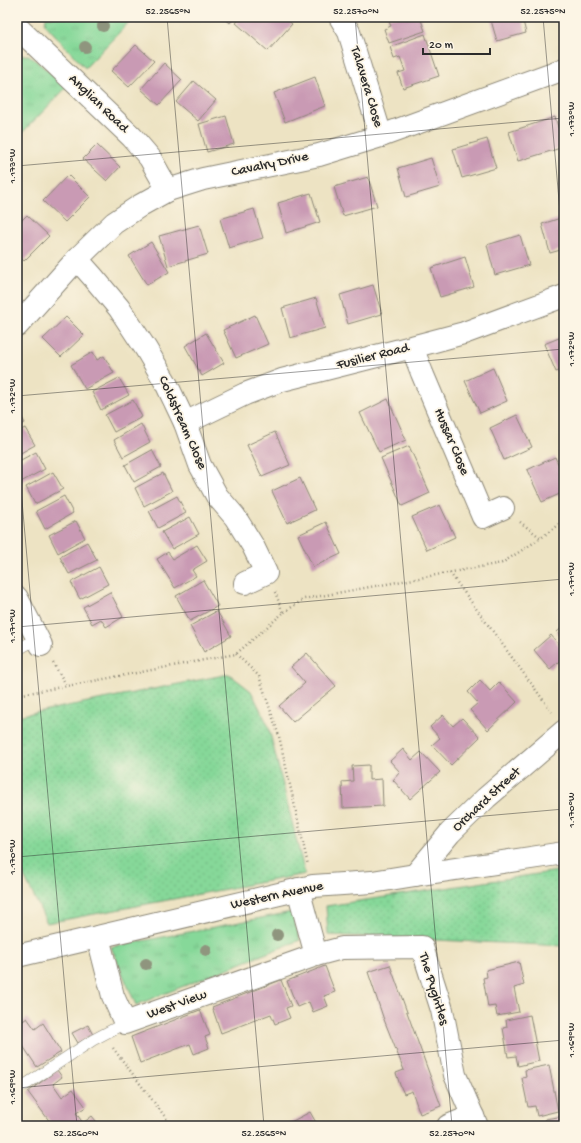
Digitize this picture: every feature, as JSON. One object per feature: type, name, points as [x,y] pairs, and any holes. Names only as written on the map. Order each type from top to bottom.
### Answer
[{"type":"street","name":"Talavera Close","points":[[340,17],[349,32],[381,136]]},
{"type":"street","name":"Anglian Road","points":[[17,27],[132,137],[150,158],[168,190]]},
{"type":"street","name":"Cavalry Drive","points":[[17,326],[77,259],[114,223],[141,205],[168,190],[203,180],[319,155],[381,136],[564,69]]},
{"type":"street","name":"Coldstream Close","points":[[77,259],[118,308],[146,349],[166,383],[185,422],[200,465],[217,496],[235,518],[254,546],[266,573]]},
{"type":"street","name":"Fusilier Road","points":[[185,422],[245,394],[282,380],[464,333],[564,296]]},
{"type":"street","name":"Hussar Close","points":[[412,347],[483,517],[503,508]]},
{"type":"street","points":[[245,582],[266,573]]},
{"type":"street","points":[[17,598],[40,641]]},
{"type":"street","name":"Orchard Street","points":[[415,875],[450,833],[559,724]]},
{"type":"street","name":"Western Avenue","points":[[17,956],[305,888],[372,882],[564,853]]},
{"type":"street","points":[[305,888],[316,955]]},
{"type":"street","points":[[98,937],[113,996],[125,1023]]},
{"type":"street","name":"The Pyghtles","points":[[316,955],[342,948],[422,947],[442,1010],[455,1075],[475,1121]]},
{"type":"street","name":"West View","points":[[125,1023],[316,955]]},
{"type":"street","points":[[448,1126],[475,1121]]},
{"type":"lane","points":[[17,650],[40,641]]},
{"type":"lane","points":[[25,1085],[93,1040],[125,1023]]},
{"type":"path","points":[[503,508],[541,538]]},
{"type":"path","points":[[17,695],[236,654],[283,614],[304,599],[502,563],[541,538],[564,520]]},
{"type":"path","points":[[266,573],[283,614]]},
{"type":"path","points":[[450,573],[559,724]]},
{"type":"path","points":[[40,641],[67,686]]},
{"type":"path","points":[[236,654],[259,676],[279,736],[305,888]]},
{"type":"path","points":[[103,1035],[172,1126]]},
{"type":"green space","points":[[46,17],[134,17],[85,68],[45,24]]},
{"type":"green space","points":[[29,55],[67,87],[17,138],[17,56]]},
{"type":"green space","points":[[229,674],[251,691],[268,725],[305,874],[47,923],[17,862],[17,716]]},
{"type":"green space","points":[[564,870],[564,946],[328,935],[326,906]]},
{"type":"green space","points":[[292,912],[300,940],[136,1005],[111,947]]},
{"type":"building","points":[[223,17],[235,17],[230,23]]},
{"type":"building","points":[[241,17],[284,17],[292,24],[268,51],[236,23]]},
{"type":"building","points":[[387,17],[420,17],[425,31],[389,43],[384,29],[391,26]]},
{"type":"building","points":[[490,17],[522,17],[526,33],[497,41]]},
{"type":"building","points":[[425,34],[439,76],[403,88],[398,73],[405,71],[400,57],[394,59],[390,47]]},
{"type":"building","points":[[136,45],[154,61],[129,87],[111,71]]},
{"type":"building","points":[[164,63],[182,80],[159,105],[141,89]]},
{"type":"building","points":[[315,77],[325,106],[285,122],[274,93]]},
{"type":"building","points":[[194,81],[216,100],[198,121],[176,102]]},
{"type":"building","points":[[226,116],[234,144],[207,152],[199,124]]},
{"type":"building","points":[[555,117],[564,147],[518,161],[509,132]]},
{"type":"building","points":[[487,139],[496,168],[462,178],[453,149]]},
{"type":"building","points":[[97,145],[120,167],[107,181],[83,159]]},
{"type":"building","points":[[431,158],[440,187],[406,197],[398,168]]},
{"type":"building","points":[[68,175],[90,197],[65,222],[43,201]]},
{"type":"building","points":[[368,177],[377,206],[343,216],[334,187]]},
{"type":"building","points":[[311,193],[320,222],[286,233],[278,203]]},
{"type":"building","points":[[254,209],[263,238],[229,248],[220,219]]},
{"type":"building","points":[[27,215],[49,236],[24,261],[17,254],[17,225]]},
{"type":"building","points":[[564,217],[564,249],[550,253],[542,224]]},
{"type":"building","points":[[199,225],[208,254],[168,266],[159,236]]},
{"type":"building","points":[[520,235],[529,265],[495,275],[487,245]]},
{"type":"building","points":[[151,242],[169,272],[147,285],[129,256]]},
{"type":"building","points":[[465,257],[474,287],[440,297],[431,268]]},
{"type":"building","points":[[373,285],[382,314],[348,324],[340,295]]},
{"type":"building","points":[[316,298],[325,328],[290,338],[282,308]]},
{"type":"building","points":[[255,315],[268,344],[236,358],[223,330]]},
{"type":"building","points":[[66,317],[84,335],[61,357],[43,339]]},
{"type":"building","points":[[206,333],[224,363],[202,376],[185,346]]},
{"type":"building","points":[[564,336],[564,369],[556,372],[544,344]]},
{"type":"building","points":[[93,352],[97,360],[104,356],[114,373],[85,389],[71,365]]},
{"type":"building","points":[[493,368],[507,401],[480,413],[465,381]]},
{"type":"building","points":[[119,378],[129,395],[101,410],[92,392]]},
{"type":"building","points":[[388,399],[406,440],[379,452],[360,413]]},
{"type":"building","points":[[133,400],[142,417],[114,432],[105,415]]},
{"type":"building","points":[[17,409],[25,423],[17,427]]},
{"type":"building","points":[[517,415],[532,447],[504,460],[490,428]]},
{"type":"building","points":[[141,424],[150,442],[123,457],[114,440]]},
{"type":"building","points":[[25,428],[35,445],[17,455],[17,432]]},
{"type":"building","points":[[275,432],[290,465],[262,477],[247,445]]},
{"type":"building","points":[[409,446],[430,493],[402,506],[381,458]]},
{"type":"building","points":[[152,450],[161,467],[134,482],[125,465]]},
{"type":"building","points":[[36,452],[45,469],[17,484],[17,462]]},
{"type":"building","points":[[555,457],[564,477],[564,492],[542,502],[527,470]]},
{"type":"building","points":[[53,472],[63,489],[35,504],[26,487]]},
{"type":"building","points":[[163,473],[172,491],[144,506],[135,488]]},
{"type":"building","points":[[300,478],[315,510],[287,523],[272,491]]},
{"type":"building","points":[[64,496],[73,513],[45,529],[36,511]]},
{"type":"building","points":[[177,496],[186,513],[158,528],[149,511]]},
{"type":"building","points":[[440,505],[455,537],[427,550],[412,517]]},
{"type":"building","points":[[190,517],[199,534],[172,549],[162,532]]},
{"type":"building","points":[[76,521],[85,538],[58,553],[49,535]]},
{"type":"building","points":[[326,522],[341,554],[313,567],[298,535]]},
{"type":"building","points":[[87,542],[97,560],[69,574],[60,557]]},
{"type":"building","points":[[197,545],[207,561],[192,570],[196,576],[175,588],[157,559],[168,552],[173,559]]},
{"type":"building","points":[[99,567],[108,584],[80,599],[71,582]]},
{"type":"building","points":[[203,580],[218,606],[190,621],[176,596]]},
{"type":"building","points":[[110,592],[123,617],[106,627],[101,619],[92,624],[83,607]]},
{"type":"building","points":[[217,611],[231,636],[204,652],[190,626]]},
{"type":"building","points":[[564,626],[564,639],[563,640],[557,632]]},
{"type":"building","points":[[551,635],[564,651],[564,657],[550,669],[534,650]]},
{"type":"building","points":[[307,653],[336,686],[293,722],[279,706],[305,683],[291,667]]},
{"type":"building","points":[[480,680],[490,691],[499,682],[517,702],[488,730],[470,710],[478,703],[468,692]]},
{"type":"building","points":[[443,715],[453,726],[462,718],[480,737],[451,765],[432,745],[440,738],[430,727]]},
{"type":"building","points":[[403,749],[412,760],[421,752],[440,772],[410,799],[393,780],[400,772],[390,761]]},
{"type":"building","points":[[369,765],[369,780],[382,779],[383,806],[343,808],[342,782],[353,781],[352,766]]},
{"type":"building","points":[[519,962],[524,985],[514,988],[519,1012],[497,1016],[495,1006],[488,1007],[483,978],[487,977],[486,970]]},
{"type":"building","points":[[390,965],[441,1106],[420,1114],[412,1091],[404,1094],[400,1085],[396,1073],[404,1070],[383,1017],[368,972]]},
{"type":"building","points":[[325,966],[335,992],[324,996],[328,1006],[313,1012],[309,1002],[297,1007],[287,981]]},
{"type":"building","points":[[281,980],[291,1006],[286,1008],[290,1018],[275,1024],[271,1014],[221,1033],[212,1007]]},
{"type":"building","points":[[200,1010],[210,1035],[205,1037],[209,1048],[194,1054],[190,1044],[140,1063],[131,1037]]},
{"type":"building","points":[[530,1015],[539,1061],[518,1066],[516,1056],[508,1057],[503,1028],[507,1027],[506,1020]]},
{"type":"building","points":[[27,1018],[35,1029],[43,1023],[61,1052],[37,1067],[17,1037],[17,1025]]},
{"type":"building","points":[[88,1025],[93,1035],[78,1043],[72,1033]]},
{"type":"building","points":[[549,1065],[558,1111],[537,1116],[535,1106],[528,1107],[522,1078],[526,1077],[525,1070]]},
{"type":"building","points":[[57,1070],[62,1077],[53,1084],[62,1097],[73,1089],[86,1107],[76,1113],[83,1123],[92,1116],[100,1126],[53,1126],[28,1092]]},
{"type":"building","points":[[310,1112],[318,1126],[291,1126],[289,1123]]},
{"type":"building","points":[[564,1116],[564,1126],[547,1126],[545,1119]]}]
